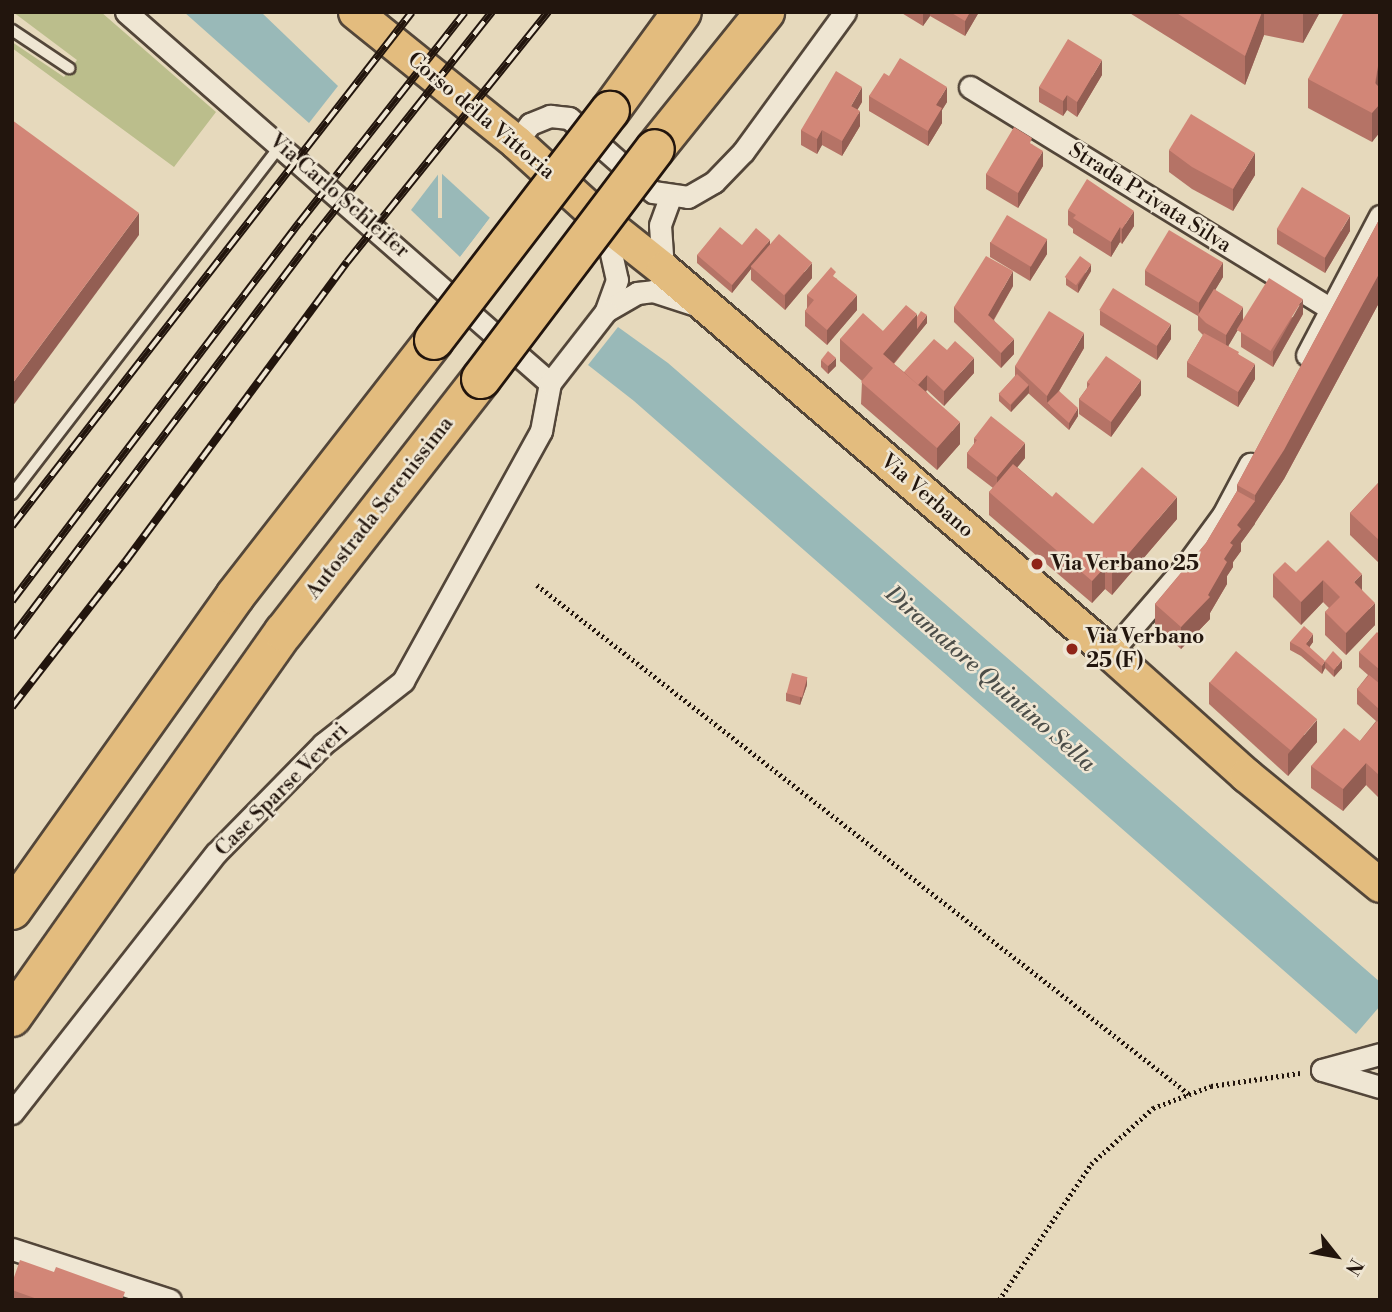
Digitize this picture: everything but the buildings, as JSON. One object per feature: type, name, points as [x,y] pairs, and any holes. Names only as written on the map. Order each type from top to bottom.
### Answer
[{"type":"highway","points":[[12,910],[235,596],[610,111],[682,12]]},
{"type":"highway","name":"Autostrada Serenissima","points":[[12,1017],[284,632],[656,149],[765,12]]},
{"type":"main road","name":"Corso della Vittoria","points":[[355,12],[516,142],[604,222]]},
{"type":"main road","name":"Via Verbano","points":[[604,222],[663,269],[1110,653],[1246,775],[1380,885]]},
{"type":"main road","name":"Via Verbano","points":[[1246,775],[1380,911]]},
{"type":"street","name":"Via Carlo Schleifer","points":[[126,12],[550,383]]},
{"type":"street","points":[[516,142],[530,124],[550,116],[569,118],[653,192],[670,197],[688,197],[714,182],[743,152],[845,12]]},
{"type":"street","name":"Strada Privata Silva","points":[[970,87],[1331,309]]},
{"type":"street","points":[[663,269],[660,225],[670,197]]},
{"type":"street","points":[[1299,370],[1380,216]]},
{"type":"street","name":"Case Sparse Veveri","points":[[604,222],[617,280],[606,311]]},
{"type":"street","name":"Case Sparse Veveri","points":[[12,1113],[216,853],[323,744],[403,681],[541,431],[550,383],[568,356],[606,311],[637,293],[653,291],[681,301],[704,304]]},
{"type":"street","points":[[1110,653],[1187,564],[1223,515],[1261,442]]},
{"type":"street","points":[[1322,1070],[1380,1054]]},
{"type":"street","points":[[1322,1070],[1380,1087]]},
{"type":"street","points":[[12,1250],[170,1300]]},
{"type":"lane","points":[[12,30],[69,68]]},
{"type":"lane","points":[[12,494],[281,145]]},
{"type":"path","points":[[537,585],[1189,1094]]},
{"type":"path","points":[[999,1300],[1091,1164],[1153,1108],[1211,1086],[1322,1070]]},
{"type":"green space","points":[[13,12],[101,12],[216,112],[174,167],[12,48],[12,42],[64,77],[77,60]]},
{"type":"water","points":[[184,12],[261,12],[338,86],[309,123]]},
{"type":"water","points":[[440,172],[490,218],[460,257],[411,210]]},
{"type":"water","name":"Diramatore Quintino Sella","points":[[618,327],[668,363],[1380,982],[1380,1006],[1356,1034],[634,401],[588,365]]},
{"type":"pier","points":[[438,170],[442,170],[442,218],[438,218]]},
{"type":"pier","points":[[492,215],[493,220],[463,259],[458,260]]},
{"type":"railway","points":[[12,526],[412,12]]},
{"type":"railway","points":[[12,601],[299,223],[465,12]]},
{"type":"railway","points":[[12,637],[315,235],[492,12]]},
{"type":"railway","points":[[12,707],[125,562],[347,262],[548,12]]},
{"type":"place","name":"Via Verbano 25","points":[[1037,564]]},
{"type":"place","name":"Via Verbano 25 (F)","points":[[1072,649]]}]
